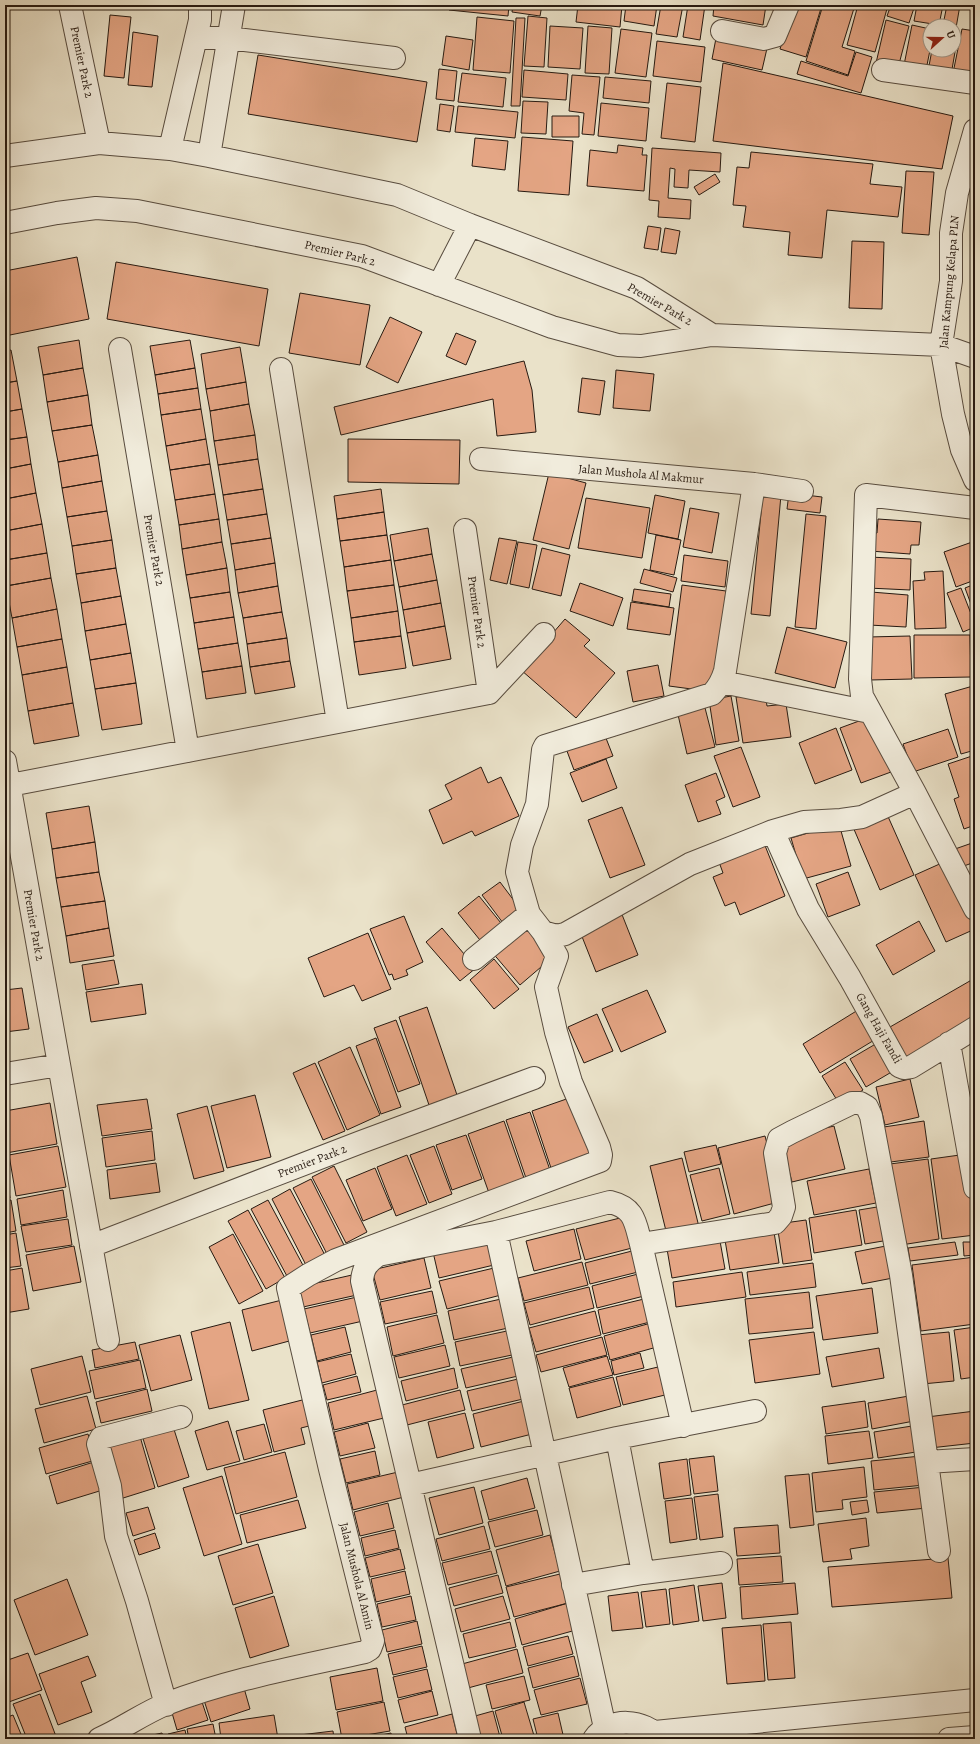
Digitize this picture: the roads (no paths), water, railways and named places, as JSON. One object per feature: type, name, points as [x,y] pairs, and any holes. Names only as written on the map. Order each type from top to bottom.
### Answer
[{"type":"street","name":"Premier Park 2","points":[[70,5],[99,143]]},
{"type":"street","points":[[170,149],[200,20],[200,5]]},
{"type":"street","points":[[209,156],[234,5]]},
{"type":"street","points":[[722,31],[764,39],[775,36],[788,5]]},
{"type":"street","points":[[196,38],[228,38],[394,58]]},
{"type":"street","points":[[883,70],[975,83]]},
{"type":"street","name":"Jalan Kampung Kelapa PLN","points":[[975,130],[957,193],[951,233],[951,281],[941,344],[956,429],[962,450],[975,480]]},
{"type":"street","name":"Premier Park 2","points":[[5,156],[99,143],[170,149],[397,195],[470,225],[637,288],[712,336]]},
{"type":"street","name":"Premier Park 2","points":[[5,223],[57,213],[96,208],[137,211],[362,256],[552,327],[618,345],[641,346],[712,336],[941,344],[975,357]]},
{"type":"street","points":[[439,285],[470,225]]},
{"type":"street","name":"Premier Park 2","points":[[120,349],[188,751]]},
{"type":"street","points":[[281,369],[338,722]]},
{"type":"street","name":"Jalan Mushola Al Makmur","points":[[481,459],[754,484],[802,491]]},
{"type":"street","points":[[754,484],[722,682],[712,694],[546,746],[543,750],[537,804],[522,845],[517,872],[529,914],[543,932],[557,936],[565,934],[690,864],[773,831],[804,822],[862,818],[915,793]]},
{"type":"street","points":[[975,508],[866,495],[860,679],[862,696],[870,712],[915,793],[975,908]]},
{"type":"street","name":"Premier Park 2","points":[[465,530],[489,693]]},
{"type":"street","points":[[7,786],[489,693],[544,634]]},
{"type":"street","points":[[722,682],[870,712]]},
{"type":"street","name":"Premier Park 2","points":[[5,761],[7,786],[108,1340]]},
{"type":"street","name":"Gang Haji Fandi","points":[[773,831],[808,908],[850,978],[899,1066],[904,1068],[911,1067],[975,1028]]},
{"type":"street","points":[[474,958],[529,914]]},
{"type":"street","name":"Jalan Mushola Al Amin","points":[[110,1737],[136,1718],[166,1704],[235,1681],[365,1652],[370,1649],[373,1641],[330,1469],[310,1379],[288,1294],[288,1288],[336,1260],[600,1161],[601,1155],[599,1147],[571,1082],[556,1032],[546,987],[557,956],[543,932]]},
{"type":"street","points":[[949,1043],[975,1188]]},
{"type":"street","points":[[5,1074],[59,1065]]},
{"type":"street","name":"Premier Park 2","points":[[92,1246],[361,1142],[534,1078]]},
{"type":"street","points":[[641,1244],[775,1223],[781,1216],[784,1207],[775,1153],[779,1139],[852,1103],[860,1103],[868,1107],[901,1275],[939,1551]]},
{"type":"street","points":[[470,1739],[362,1281],[363,1271],[368,1262],[378,1255],[496,1232],[610,1202],[620,1204],[628,1208],[633,1218],[641,1244],[683,1426]]},
{"type":"street","points":[[496,1232],[597,1695],[607,1730],[640,1723],[658,1735],[975,1700]]},
{"type":"street","points":[[410,1485],[617,1438],[756,1411]]},
{"type":"street","points":[[166,1704],[137,1601],[116,1536],[110,1486],[98,1444],[101,1438],[181,1417]]},
{"type":"street","points":[[617,1438],[643,1573]]},
{"type":"street","points":[[927,1462],[975,1459]]},
{"type":"street","points":[[573,1585],[643,1573],[722,1563]]},
{"type":"street","points":[[949,1739],[975,1737]]}]
